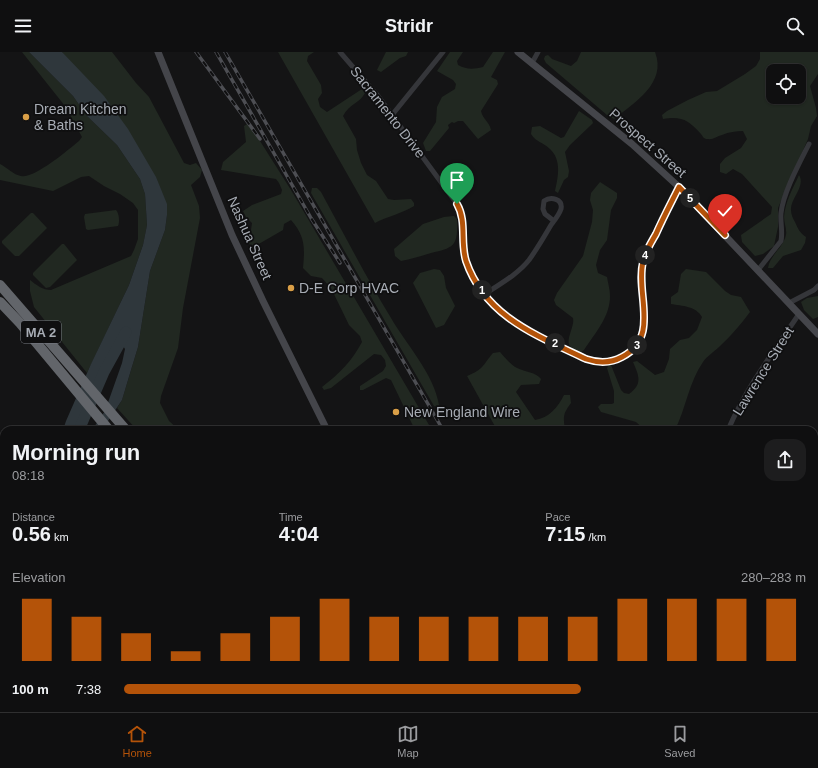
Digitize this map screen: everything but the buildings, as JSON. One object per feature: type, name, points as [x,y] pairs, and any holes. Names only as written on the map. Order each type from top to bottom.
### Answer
[{"type":"highway","name":"MA 2","points":[[0,285],[123,426]]},
{"type":"highway","name":"MA 2","points":[[0,302],[20,323],[106,426]]},
{"type":"main road","name":"Nashua Street","points":[[158,52],[232,235],[325,426]]},
{"type":"main road","name":"Prospect Street","points":[[518,52],[632,144],[679,187],[818,334]]},
{"type":"street","name":"Sacramento Drive","points":[[340,52],[366,81],[460,208],[462,218],[463,249],[466,261],[485,294],[496,307],[516,324],[586,359],[606,362],[616,360],[625,356],[638,342],[644,328],[642,271],[644,257],[679,187]]},
{"type":"street","points":[[392,115],[443,52]]},
{"type":"street","points":[[532,63],[538,52]]},
{"type":"street","points":[[758,270],[781,241],[782,204],[809,144]]},
{"type":"street","points":[[485,294],[523,266],[533,254],[560,211],[561,205],[557,200],[549,198],[544,201],[542,209],[545,214],[554,220]]},
{"type":"street","points":[[789,303],[814,290],[818,286]]},
{"type":"street","name":"Lawrence Street","points":[[730,426],[751,386],[799,314]]},
{"type":"shaded area","points":[[22,52],[29,52],[73,96],[87,116],[117,145],[140,179],[145,194],[147,225],[143,245],[129,285],[87,373],[34,307],[30,291],[30,280],[42,288],[51,290],[131,256],[138,239],[138,210],[133,203],[89,176],[81,177],[53,191],[0,180],[0,164],[13,173],[21,176],[27,176],[51,163],[82,137],[65,106]]},
{"type":"shaded area","points":[[29,52],[62,52],[104,96],[128,129],[156,177],[167,204],[165,230],[150,271],[138,347],[122,400],[105,426],[95,426],[105,411],[122,363],[125,349],[122,344],[116,345],[111,350],[89,395],[78,426],[64,426],[91,364],[129,285],[143,245],[147,225],[145,194],[140,179],[117,145],[87,116],[73,96]]},
{"type":"shaded area","points":[[62,52],[112,52],[149,97],[184,163],[190,165],[196,163],[202,170],[200,177],[191,185],[199,206],[200,218],[183,308],[178,348],[161,396],[160,403],[169,421],[175,426],[133,426],[117,408],[122,400],[138,347],[150,271],[165,230],[167,215]]},
{"type":"shaded area","points":[[278,52],[314,52],[308,56],[307,61],[321,85],[322,93],[318,99],[320,107],[327,112],[362,89],[365,93],[363,96],[345,112],[343,116],[356,139],[357,150],[361,163],[367,175],[376,181],[388,199],[411,199],[414,206],[375,223]]},
{"type":"shaded area","points":[[386,52],[408,52],[406,56],[400,58],[381,72],[377,70]]},
{"type":"shaded area","points":[[450,52],[463,52],[457,61],[458,65],[470,69],[483,67],[493,52],[505,52],[491,77],[497,80],[498,84],[481,111],[491,130],[478,139],[463,121],[452,122],[448,125],[449,128],[430,151],[426,151],[423,143],[436,122],[437,107],[442,97],[455,89],[456,84],[453,80],[437,71]]},
{"type":"shaded area","points":[[581,52],[655,52],[658,63],[657,73],[647,91],[614,119],[607,115],[546,63],[544,59],[545,56],[548,55],[552,59],[571,66],[577,61]]},
{"type":"shaded area","points":[[760,52],[818,52],[818,74],[810,86],[817,116],[811,126],[808,139],[778,208],[778,227],[774,246],[763,254],[755,256],[742,242],[741,235],[771,214],[772,207],[742,174],[733,169],[726,174],[720,172],[720,164],[725,158],[741,148],[747,139],[743,131],[730,132],[712,139],[707,139],[704,138],[688,122],[675,118],[663,119],[662,115],[688,100],[706,92],[717,91],[756,66],[760,59]]},
{"type":"shaded area","points":[[579,111],[592,120],[593,123],[570,145],[565,152],[569,171],[568,177],[564,180],[558,193],[555,191],[558,169],[556,158],[550,149],[533,137],[531,134],[532,127],[540,126],[561,138],[564,137]]},
{"type":"shaded area","points":[[247,124],[260,141],[291,190],[430,426],[413,426],[391,380],[386,378],[363,390],[360,390],[360,386],[383,371],[386,366],[385,360],[381,355],[374,354],[331,388],[324,390],[322,387],[345,367],[362,342],[360,336],[349,325],[331,288],[322,278],[311,276],[303,268],[303,242],[299,231],[291,220],[284,224],[283,230],[257,245],[252,246],[249,244],[252,223],[243,211],[252,205],[281,194],[282,190],[276,179],[221,170],[223,162],[246,142],[244,126]]},
{"type":"shaded area","points":[[799,175],[801,184],[791,206],[791,212],[798,229],[806,237],[805,243],[801,250],[783,256],[773,268],[768,268],[771,259],[782,244],[786,235],[784,217],[786,206]]},
{"type":"shaded area","points":[[600,182],[617,193],[617,198],[611,210],[607,240],[600,250],[596,265],[598,273],[607,277],[610,294],[609,304],[605,318],[584,350],[581,352],[572,348],[569,343],[573,318],[556,305],[554,300],[557,293],[583,256],[592,222],[593,210],[590,200],[591,193]]},
{"type":"shaded area","points":[[312,188],[317,188],[321,192],[382,303],[426,371],[436,393],[439,405],[437,407],[434,406],[311,193]]},
{"type":"shaded area","points":[[116,210],[119,218],[118,226],[86,229],[85,214]]},
{"type":"shaded area","points":[[31,213],[33,213],[47,228],[19,256],[15,256],[2,243],[2,241]]},
{"type":"shaded area","points":[[454,216],[457,219],[457,235],[456,240],[450,247],[401,261],[395,256],[394,249],[423,224],[444,217]]},
{"type":"shaded area","points":[[62,244],[64,244],[77,260],[50,287],[46,288],[33,275],[33,273]]},
{"type":"shaded area","points":[[434,269],[440,270],[444,276],[446,288],[455,306],[444,325],[436,328],[413,283],[420,273]]},
{"type":"shaded area","points":[[686,269],[706,272],[725,291],[731,295],[741,297],[750,312],[731,335],[703,362],[694,378],[677,426],[640,426],[636,422],[601,412],[598,407],[601,404],[614,403],[614,391],[607,368],[609,365],[611,365],[621,390],[624,393],[629,394],[638,383],[638,376],[633,362],[637,361],[655,375],[664,372],[669,359],[670,349],[680,340],[689,338],[697,330],[702,317],[699,313],[688,307],[671,304],[671,297],[678,292],[681,274]]},
{"type":"shaded area","points":[[818,296],[818,317],[813,319],[804,310],[801,302],[807,298]]},
{"type":"shaded area","points":[[500,352],[515,367],[533,373],[541,379],[539,384],[521,385],[516,392],[535,420],[549,414],[559,404],[564,395],[570,395],[571,403],[564,415],[565,426],[495,426],[467,376],[480,369],[493,353]]},
{"type":"waterway","points":[[81,426],[104,372],[126,332]]},
{"type":"railway","points":[[196,52],[260,139]]},
{"type":"railway","points":[[216,52],[311,218],[340,263]]},
{"type":"railway","points":[[225,52],[441,426]]},
{"type":"place","name":"Dream Kitchen & Baths","points":[[26,117]]},
{"type":"place","name":"D-E Corp HVAC","points":[[291,288]]},
{"type":"place","name":"New England Wire","points":[[396,412]]},
{"type":"route","points":[[457,204],[460,208],[463,223],[463,249],[468,267],[480,288],[490,301],[516,324],[586,359],[596,361],[606,362],[625,356],[632,350],[643,333],[642,263],[646,252],[679,187],[725,235]]}]
